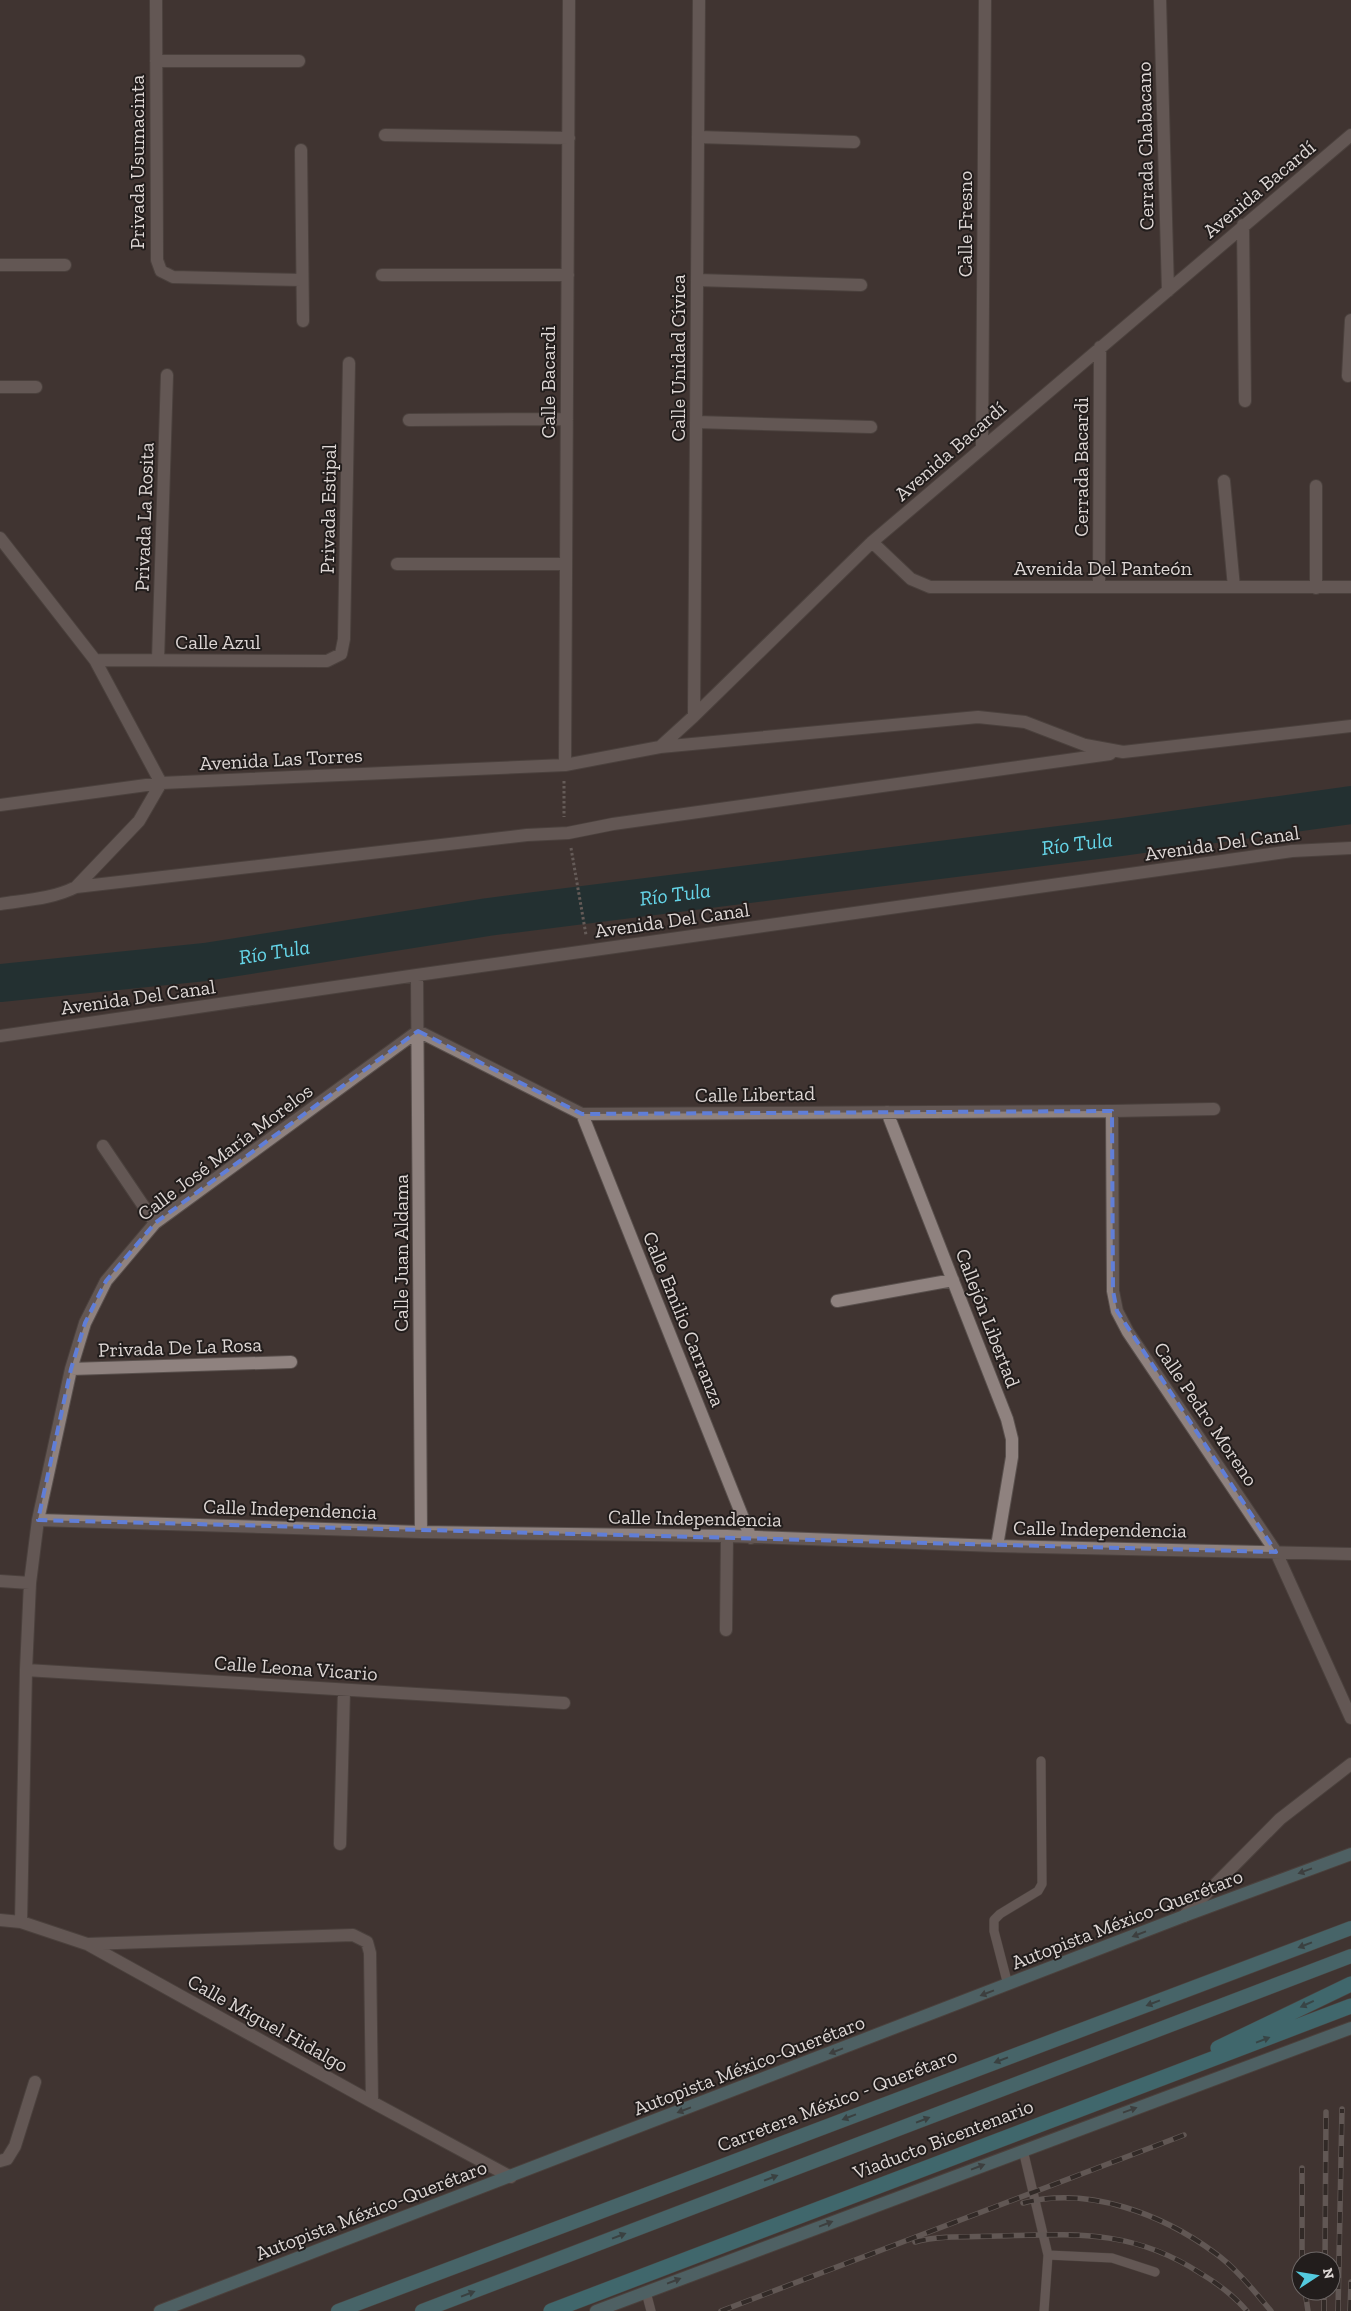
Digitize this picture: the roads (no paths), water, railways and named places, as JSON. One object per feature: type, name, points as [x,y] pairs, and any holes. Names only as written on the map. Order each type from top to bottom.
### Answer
[{"type":"highway","name":"Carretera México - Querétaro","points":[[338,2311],[1351,1928]]},
{"type":"highway","points":[[422,2311],[1351,1956]]},
{"type":"highway","points":[[1169,2075],[1232,2041],[1351,1984]]},
{"type":"highway","name":"Viaducto Bicentenario","points":[[551,2311],[1351,2006]]},
{"type":"main road","name":"Autopista México-Querétaro","points":[[160,2311],[1184,1916],[1351,1854]]},
{"type":"main road","points":[[596,2311],[1351,2028]]},
{"type":"street","name":"Privada Usumacinta","points":[[156,0],[156,260],[161,271],[173,277],[302,280]]},
{"type":"street","name":"Calle Bacardi","points":[[565,765],[569,138],[567,7],[569,0]]},
{"type":"street","name":"Calle Unidad Cívica","points":[[694,716],[699,0]]},
{"type":"street","name":"Calle Fresno","points":[[982,448],[985,0]]},
{"type":"street","name":"Cerrada Chabacano","points":[[1160,0],[1168,291]]},
{"type":"street","points":[[156,61],[299,61]]},
{"type":"street","points":[[385,135],[569,138]]},
{"type":"street","name":"Avenida Bacardí","points":[[660,746],[694,716],[872,542],[1351,135]]},
{"type":"street","points":[[698,137],[854,142]]},
{"type":"street","points":[[301,150],[303,321]]},
{"type":"street","points":[[1244,225],[1245,401]]},
{"type":"street","points":[[0,265],[65,265]]},
{"type":"street","points":[[382,275],[568,275]]},
{"type":"street","points":[[697,280],[861,285]]},
{"type":"street","points":[[1348,376],[1351,320]]},
{"type":"street","name":"Cerrada Bacardi","points":[[1099,586],[1100,348]]},
{"type":"street","name":"Privada Estipal","points":[[341,654],[344,639],[349,364]]},
{"type":"street","name":"Privada La Rosita","points":[[158,660],[167,375]]},
{"type":"street","points":[[0,387],[36,387]]},
{"type":"street","points":[[409,420],[567,419]]},
{"type":"street","points":[[696,422],[871,427]]},
{"type":"street","points":[[1224,481],[1234,587]]},
{"type":"street","points":[[1316,486],[1316,588]]},
{"type":"street","points":[[0,538],[95,660],[161,783],[138,821],[76,887]]},
{"type":"street","name":"Avenida Del Panteón","points":[[872,542],[911,580],[930,587],[1351,587]]},
{"type":"street","points":[[396,564],[566,564]]},
{"type":"street","name":"Calle Azul","points":[[95,660],[327,661],[341,654]]},
{"type":"street","points":[[565,765],[660,746],[978,717],[1025,722],[1085,745],[1123,752]]},
{"type":"street","points":[[0,904],[44,898],[76,887],[527,835],[568,833],[633,821],[1123,752],[1351,726]]},
{"type":"street","name":"Avenida Las Torres","points":[[0,805],[161,783],[565,765]]},
{"type":"street","name":"Avenida Del Canal","points":[[0,1036],[1292,851],[1351,848]]},
{"type":"street","name":"Calle Juan Aldama","points":[[416,975],[421,1532]]},
{"type":"street","name":"Calle Libertad","points":[[418,1032],[582,1114],[1112,1112],[1214,1109]]},
{"type":"street","name":"Calle José María Morelos","points":[[21,1922],[26,1670],[30,1583],[38,1520],[71,1369],[85,1323],[106,1281],[155,1223],[418,1032]]},
{"type":"street","name":"Callejón Libertad","points":[[887,1112],[1007,1420],[1012,1439],[1012,1457],[998,1546]]},
{"type":"street","name":"Calle Pedro Moreno","points":[[1112,1112],[1113,1291],[1117,1311],[1128,1332],[1276,1552],[1351,1718]]},
{"type":"street","name":"Calle Emilio Carranza","points":[[582,1114],[751,1538]]},
{"type":"street","points":[[103,1146],[155,1223]]},
{"type":"street","points":[[837,1301],[952,1280]]},
{"type":"street","name":"Privada De La Rosa","points":[[71,1369],[291,1362]]},
{"type":"street","name":"Calle Independencia","points":[[38,1520],[421,1532],[727,1536],[998,1546],[1351,1554]]},
{"type":"street","points":[[726,1630],[727,1536]]},
{"type":"street","points":[[0,1582],[30,1583]]},
{"type":"street","name":"Calle Leona Vicario","points":[[26,1670],[564,1704]]},
{"type":"street","points":[[340,1844],[344,1690]]},
{"type":"street","points":[[1184,1916],[1280,1819],[1351,1764]]},
{"type":"street","name":"Calle Miguel Hidalgo","points":[[0,1920],[21,1922],[87,1944],[511,2177]]},
{"type":"street","points":[[87,1944],[353,1935],[367,1942],[370,1953],[372,2102]]},
{"type":"street","points":[[0,2160],[7,2159],[15,2146],[35,2082]]},
{"type":"lane","points":[[1008,1985],[994,1931],[994,1920],[1000,1914],[1038,1892],[1042,1884],[1041,1761]]},
{"type":"lane","points":[[1023,2150],[1048,2255],[1044,2311]]},
{"type":"lane","points":[[1048,2255],[1112,2258],[1155,2272]]},
{"type":"lane","points":[[646,2292],[651,2311]]},
{"type":"waterway","name":"Río Tula","points":[[0,983],[205,962],[488,917],[1122,837],[1351,805]]},
{"type":"railway","points":[[1338,2311],[1342,2109]]},
{"type":"railway","points":[[1325,2251],[1326,2112]]},
{"type":"railway","points":[[721,2311],[1184,2135]]},
{"type":"railway","points":[[1302,2168],[1302,2251]]},
{"type":"railway","points":[[1023,2203],[1073,2198],[1099,2201],[1124,2207],[1172,2226],[1223,2259],[1271,2311]]},
{"type":"railway","points":[[915,2242],[946,2237],[1052,2235],[1078,2235],[1127,2241],[1151,2248],[1200,2273],[1225,2290],[1247,2311]]},
{"type":"railway","points":[[1350,2311],[1351,2282]]},
{"type":"railway","points":[[1306,2301],[1308,2311]]},
{"type":"railway","points":[[1324,2301],[1324,2311]]}]
